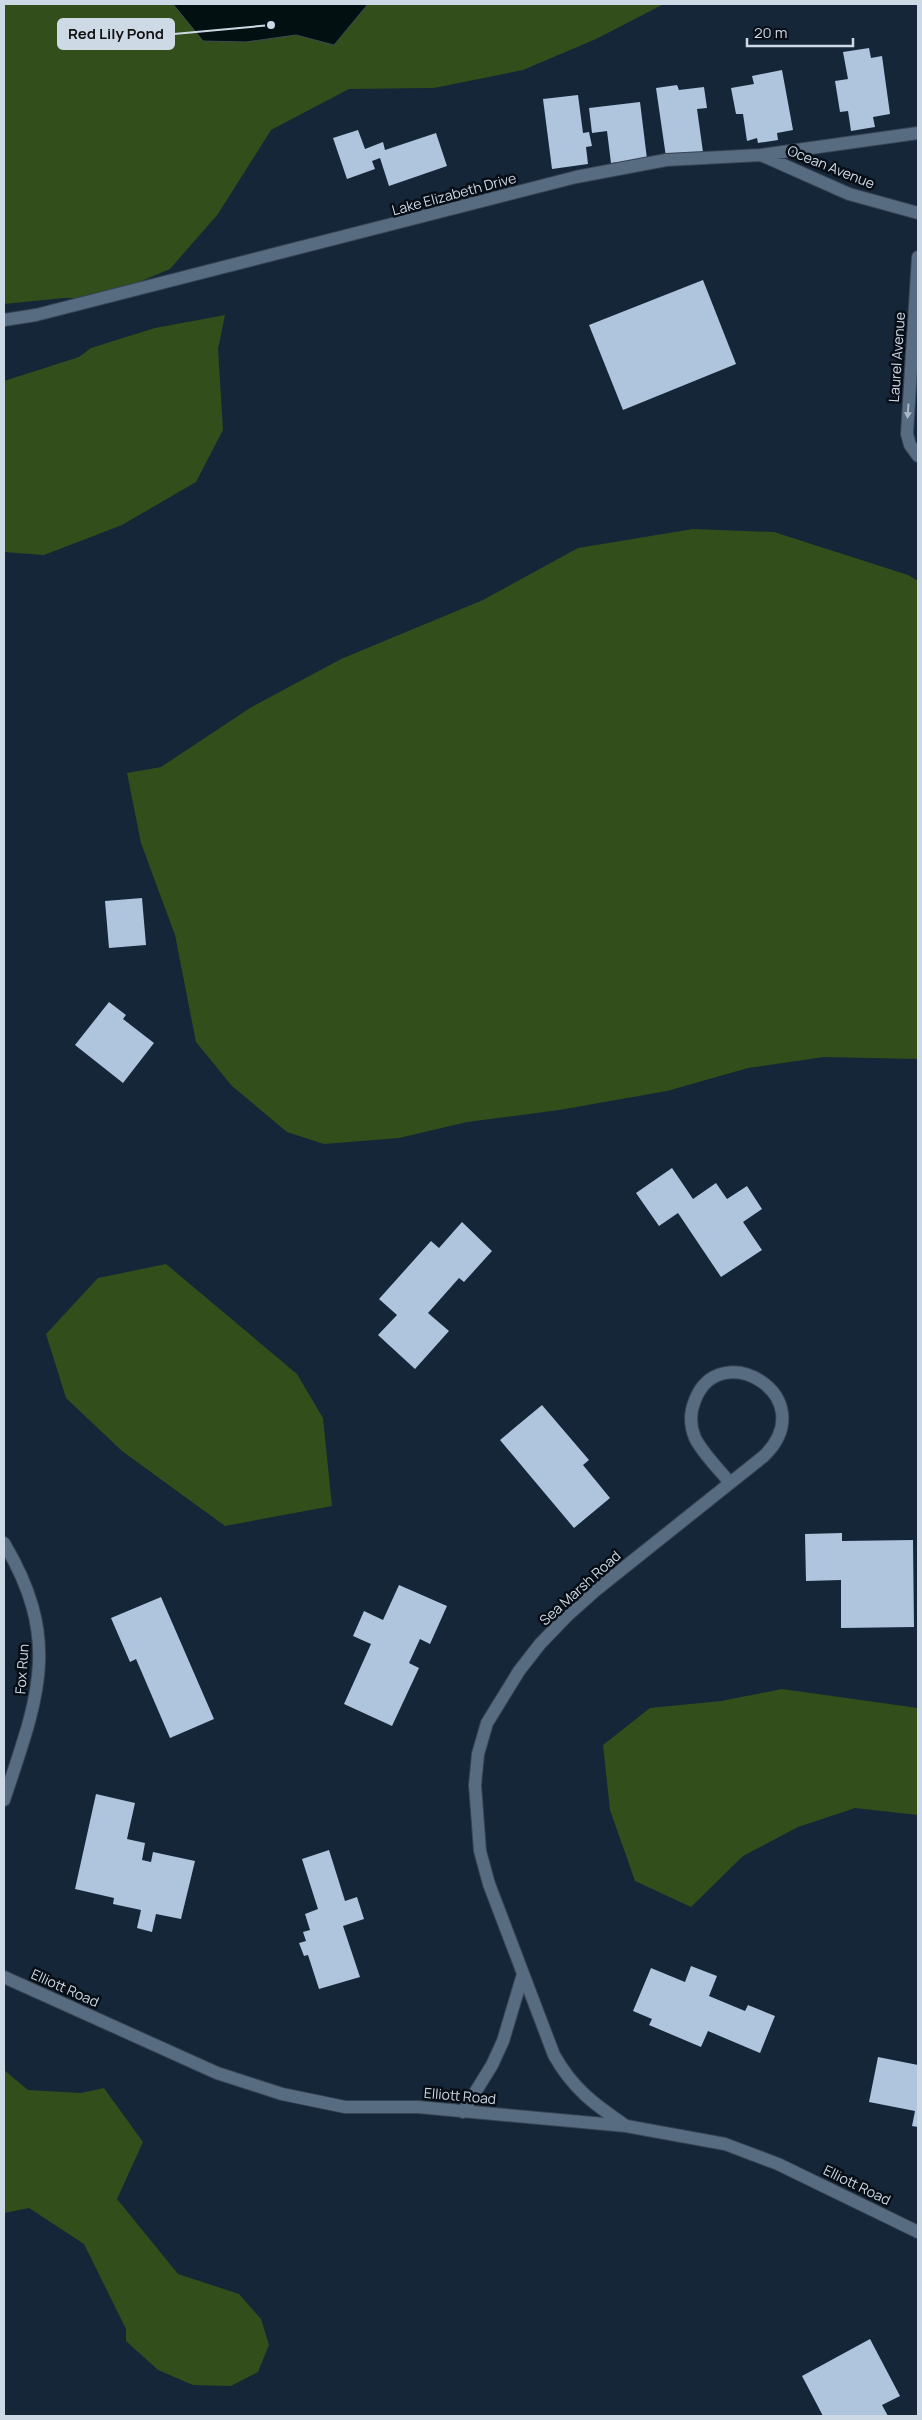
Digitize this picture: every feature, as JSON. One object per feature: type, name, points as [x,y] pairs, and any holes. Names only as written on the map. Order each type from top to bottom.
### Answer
[{"type":"street","name":"Lake Elizabeth Drive","points":[[4,320],[36,315],[576,177],[666,160],[762,155],[918,133]]},
{"type":"street","name":"Ocean Avenue","points":[[762,155],[849,194],[918,213]]},
{"type":"street","name":"Laurel Avenue","points":[[918,257],[907,434],[910,445],[918,456]]},
{"type":"street","name":"Sea Marsh Road","points":[[626,2126],[578,2090],[565,2074],[554,2055],[489,1884],[480,1851],[475,1785],[478,1754],[487,1723],[520,1671],[540,1644],[596,1590],[730,1483],[771,1449],[780,1433],[782,1423],[780,1404],[770,1387],[763,1381],[746,1373],[727,1374],[709,1382],[696,1398],[691,1417],[695,1437],[730,1483]]},
{"type":"street","name":"Fox Run","points":[[4,1543],[27,1588],[35,1614],[40,1642],[40,1668],[35,1698],[4,1800]]},
{"type":"street","points":[[463,2112],[492,2065],[503,2041],[523,1974]]},
{"type":"street","name":"Elliott Road","points":[[4,1977],[217,2073],[259,2088],[313,2102],[344,2106],[418,2107],[626,2126],[725,2144],[756,2154],[918,2232]]},
{"type":"green space","points":[[4,4],[173,4],[183,15],[246,42],[296,35],[334,45],[368,4],[664,4],[596,39],[523,70],[434,88],[349,89],[271,130],[218,214],[170,269],[101,298],[64,298],[4,304]]},
{"type":"green space","points":[[225,315],[218,349],[223,430],[196,482],[122,525],[44,555],[4,552],[4,381],[79,357],[91,348],[155,328]]},
{"type":"green space","points":[[693,529],[774,532],[908,575],[918,581],[918,1059],[824,1057],[748,1068],[667,1091],[559,1110],[467,1122],[399,1138],[324,1144],[287,1132],[232,1086],[196,1042],[175,935],[141,843],[127,773],[161,767],[250,708],[341,659],[483,600],[578,548]]},
{"type":"green space","points":[[166,1264],[297,1374],[323,1418],[332,1506],[225,1526],[122,1451],[66,1398],[46,1334],[98,1278]]},
{"type":"green space","points":[[782,1689],[918,1708],[918,1815],[855,1808],[798,1827],[743,1856],[691,1907],[635,1881],[610,1810],[603,1745],[650,1708],[721,1701]]},
{"type":"green space","points":[[4,2070],[28,2090],[81,2093],[104,2088],[143,2142],[117,2199],[178,2274],[239,2294],[261,2319],[269,2345],[258,2372],[231,2386],[193,2385],[158,2370],[126,2341],[126,2329],[84,2244],[29,2208],[4,2213]]},
{"type":"shaded area","points":[[173,4],[368,4],[334,45],[296,35],[246,42],[203,41]]},
{"type":"building","points":[[869,48],[871,58],[882,56],[890,114],[873,117],[875,127],[851,131],[848,111],[840,112],[835,81],[848,79],[843,52]]},
{"type":"building","points":[[782,70],[793,130],[777,133],[778,140],[758,143],[757,138],[747,141],[743,114],[736,114],[731,88],[754,84],[752,76]]},
{"type":"building","points":[[677,85],[679,90],[704,87],[707,108],[697,109],[703,152],[666,157],[656,88]]},
{"type":"building","points":[[578,95],[583,133],[589,132],[592,146],[586,147],[588,164],[552,169],[543,99]]},
{"type":"building","points":[[640,102],[647,159],[611,163],[607,131],[592,133],[589,108]]},
{"type":"building","points":[[358,130],[365,149],[383,142],[385,150],[436,133],[447,166],[389,186],[380,158],[372,161],[375,169],[347,179],[333,138]]},
{"type":"building","points":[[703,280],[736,364],[623,410],[589,325]]},
{"type":"building","points":[[142,898],[146,945],[109,948],[105,901]]},
{"type":"building","points":[[109,1002],[126,1015],[123,1019],[154,1043],[123,1083],[75,1045]]},
{"type":"building","points":[[672,1168],[693,1199],[716,1183],[727,1199],[747,1186],[762,1209],[743,1222],[762,1250],[721,1277],[678,1213],[659,1226],[636,1193]]},
{"type":"building","points":[[462,1222],[492,1251],[464,1282],[459,1278],[428,1313],[449,1331],[415,1369],[378,1335],[397,1315],[379,1299],[431,1241],[439,1248]]},
{"type":"building","points":[[542,1405],[589,1460],[583,1465],[610,1498],[574,1528],[500,1440]]},
{"type":"building","points":[[842,1533],[842,1541],[913,1540],[914,1627],[841,1628],[841,1580],[806,1581],[805,1534]]},
{"type":"building","points":[[399,1585],[447,1606],[430,1644],[420,1639],[409,1663],[419,1668],[392,1726],[344,1704],[371,1644],[353,1636],[364,1611],[383,1620]]},
{"type":"building","points":[[161,1597],[214,1719],[170,1738],[136,1659],[130,1662],[111,1618]]},
{"type":"building","points":[[96,1794],[135,1803],[127,1839],[145,1843],[142,1860],[151,1862],[153,1852],[195,1861],[181,1919],[156,1914],[152,1932],[137,1928],[141,1910],[113,1904],[114,1898],[75,1889]]},
{"type":"building","points":[[329,1850],[345,1901],[357,1897],[364,1919],[343,1926],[360,1977],[319,1989],[308,1955],[304,1956],[299,1943],[306,1941],[303,1932],[310,1930],[305,1914],[318,1909],[302,1859]]},
{"type":"building","points":[[691,1966],[717,1976],[709,1996],[745,2011],[748,2005],[775,2016],[760,2053],[708,2031],[701,2047],[649,2025],[652,2019],[633,2011],[651,1968],[685,1982]]},
{"type":"building","points":[[878,2057],[918,2065],[918,2127],[912,2126],[915,2111],[869,2102]]},
{"type":"building","points":[[870,2339],[900,2396],[882,2405],[888,2416],[823,2416],[802,2376]]},
{"type":"place","name":"Red Lily Pond","points":[[271,25]]}]
